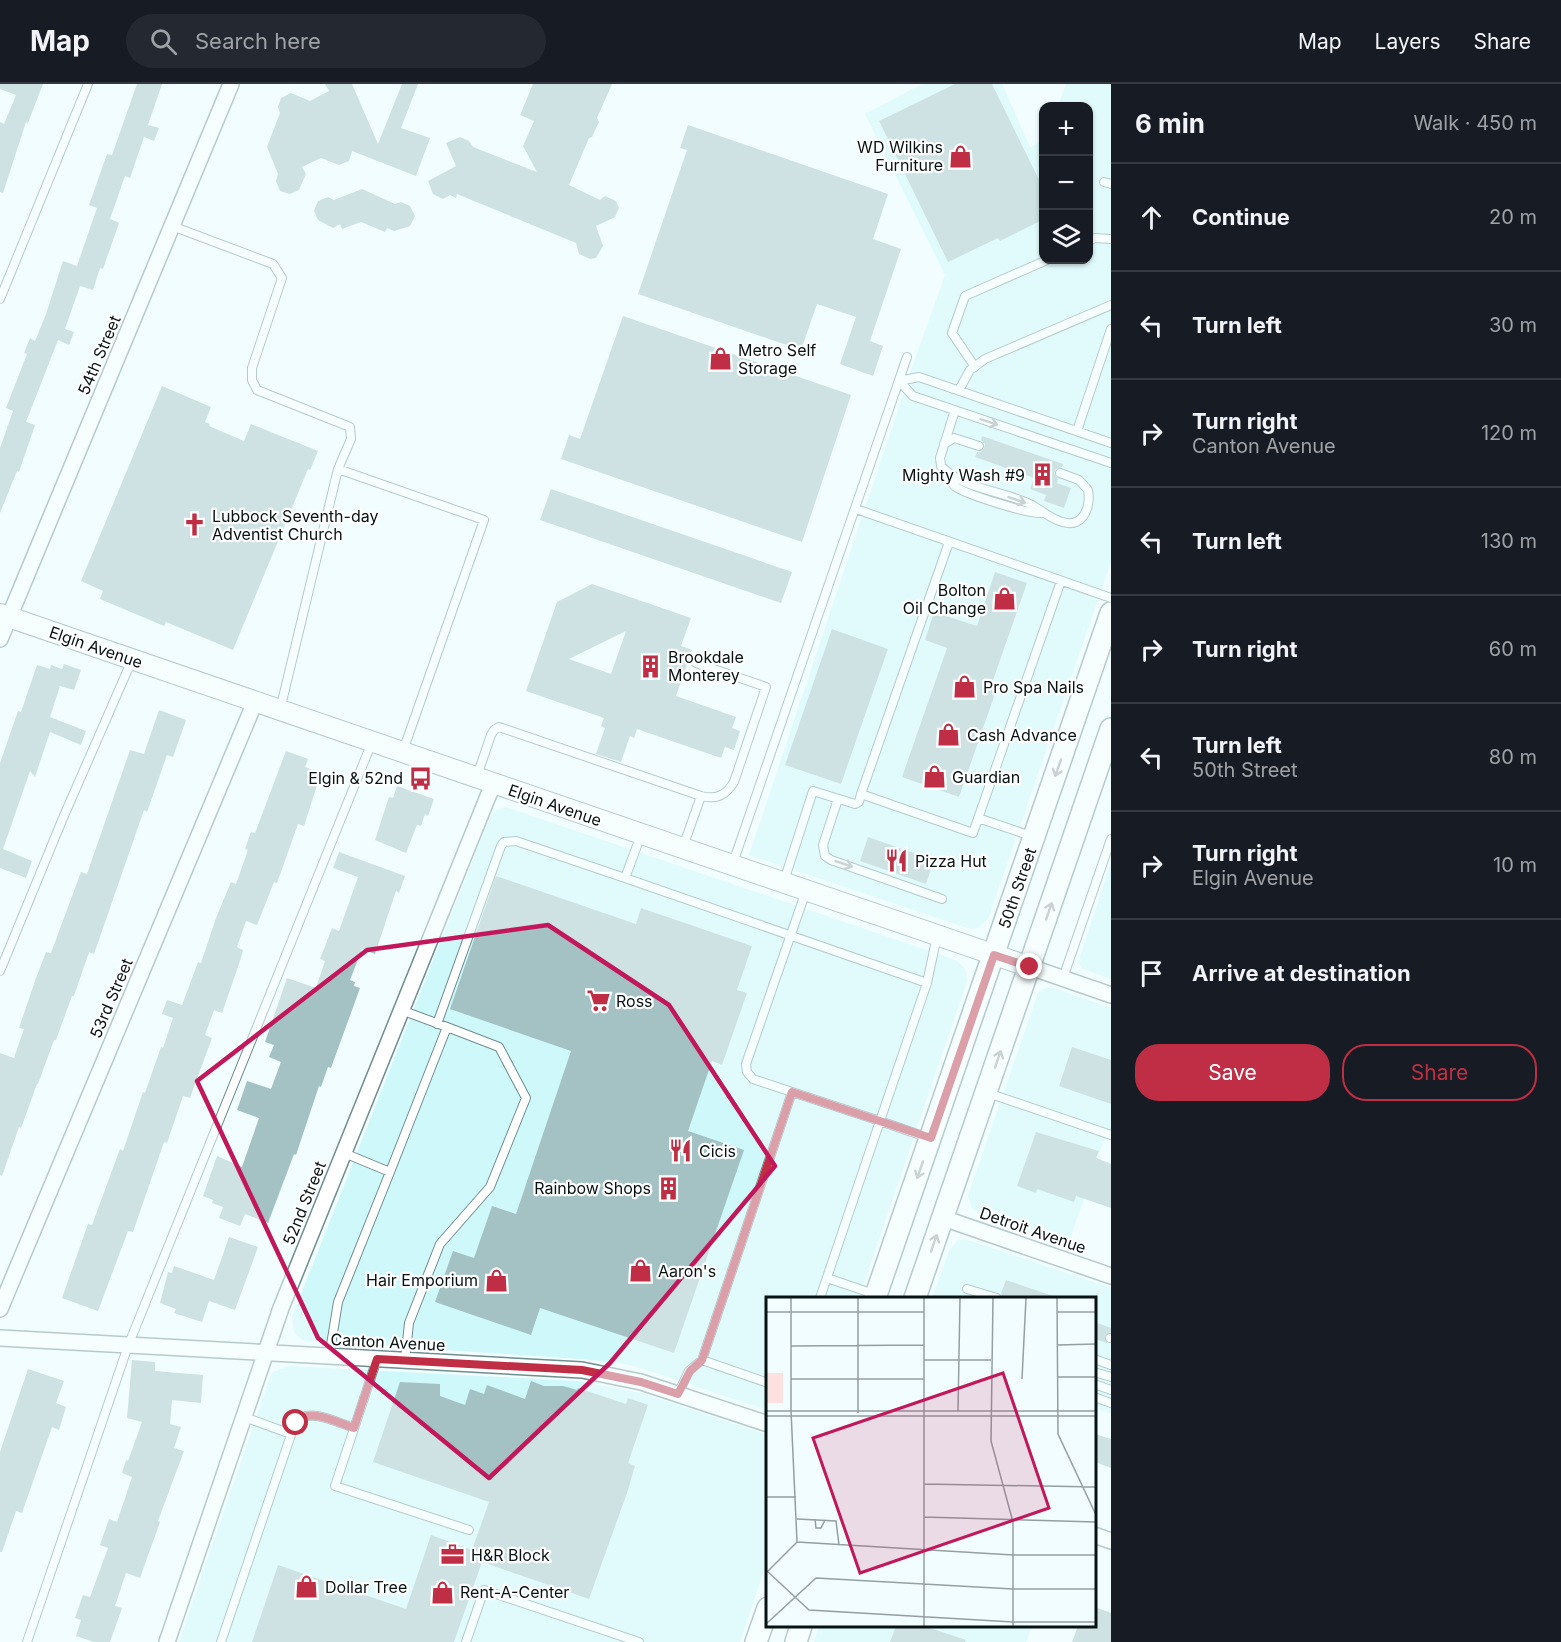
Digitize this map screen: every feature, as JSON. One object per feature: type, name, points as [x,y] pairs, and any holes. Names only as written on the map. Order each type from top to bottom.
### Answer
[{"type":"main road","name":"50th Street","points":[[876,1297],[1111,613]]},
{"type":"main road","points":[[916,1297],[1111,729]]},
{"type":"main road","points":[[756,1642],[766,1614]]},
{"type":"main road","points":[[796,1642],[801,1627]]},
{"type":"street","name":"54th Street","points":[[0,639],[4,616],[231,84]]},
{"type":"street","name":"Elgin Avenue","points":[[4,616],[1111,995]]},
{"type":"street","name":"53rd Street","points":[[0,1309],[255,702]]},
{"type":"street","name":"52nd Street","points":[[167,1642],[265,1353],[401,1010],[484,781]]},
{"type":"street","name":"Detroit Avenue","points":[[943,1218],[1111,1276]]},
{"type":"street","name":"Canton Avenue","points":[[0,1338],[582,1370],[641,1382],[766,1423]]},
{"type":"street","points":[[1096,1535],[1111,1541]]},
{"type":"lane","points":[[0,299],[88,84]]},
{"type":"lane","points":[[172,226],[273,264],[282,278],[252,368],[252,380],[257,390],[350,427],[351,439],[338,469],[280,711]]},
{"type":"lane","points":[[1093,239],[1111,239]]},
{"type":"lane","points":[[975,367],[952,333],[965,296],[1039,264]]},
{"type":"lane","points":[[959,390],[965,376],[985,359],[1111,305]]},
{"type":"lane","points":[[1077,431],[1111,329]]},
{"type":"lane","points":[[733,866],[907,357]]},
{"type":"lane","points":[[899,381],[919,377],[1111,443]]},
{"type":"lane","points":[[899,381],[913,396],[1111,463]]},
{"type":"lane","points":[[955,410],[940,458],[941,466],[946,471],[966,482],[1030,504],[1043,513],[1071,523],[1078,522],[1086,511],[1090,499],[1088,490],[1079,480],[1060,473]]},
{"type":"lane","points":[[943,446],[954,438],[979,446]]},
{"type":"lane","points":[[338,469],[484,520],[403,753]]},
{"type":"lane","points":[[856,509],[1111,598]]},
{"type":"lane","points":[[783,883],[813,791],[838,800],[855,804],[859,802],[949,542]]},
{"type":"lane","points":[[861,794],[973,833],[1061,581]]},
{"type":"lane","points":[[0,971],[63,818],[133,660]]},
{"type":"lane","points":[[484,781],[491,735],[494,729],[499,727],[701,796],[711,798],[721,796],[734,782],[766,687],[696,663]]},
{"type":"lane","points":[[27,1642],[128,1346],[372,742]]},
{"type":"lane","points":[[683,849],[701,796]]},
{"type":"lane","points":[[838,800],[823,845],[825,856],[942,899]]},
{"type":"lane","points":[[978,818],[1035,837]]},
{"type":"lane","points":[[625,878],[641,834]]},
{"type":"lane","points":[[1063,978],[1111,839]]},
{"type":"lane","points":[[437,1024],[504,842],[516,841],[927,982]]},
{"type":"lane","points":[[806,891],[747,1064],[747,1072],[753,1079],[931,1138]]},
{"type":"lane","points":[[821,1297],[927,982],[937,934]]},
{"type":"lane","points":[[401,1010],[499,1047],[526,1098],[490,1186],[440,1244],[409,1323],[405,1361]]},
{"type":"lane","points":[[329,1357],[338,1302],[447,1027]]},
{"type":"lane","points":[[678,1394],[690,1371],[702,1360],[792,1092]]},
{"type":"lane","points":[[986,1093],[1111,1135]]},
{"type":"lane","points":[[344,1153],[390,1172]]},
{"type":"lane","points":[[827,1278],[876,1297]]},
{"type":"lane","points":[[967,1289],[991,1297]]},
{"type":"lane","points":[[377,1359],[335,1486],[469,1530]]},
{"type":"lane","points":[[1096,1359],[1111,1365]]},
{"type":"lane","points":[[702,1360],[766,1382]]},
{"type":"lane","points":[[1096,1372],[1111,1377]]},
{"type":"lane","points":[[1096,1384],[1111,1390]]},
{"type":"lane","points":[[1096,1397],[1111,1403]]},
{"type":"lane","points":[[221,1642],[291,1434],[299,1418],[314,1415],[354,1428]]},
{"type":"lane","points":[[244,1417],[291,1434]]},
{"type":"lane","points":[[466,1642],[484,1590],[639,1642]]},
{"type":"highlighted area","points":[[548,925],[669,1005],[775,1166],[610,1363],[489,1478],[318,1338],[197,1081],[367,950]]},
{"type":"shaded area","points":[[922,84],[1002,84],[1030,147],[1039,143],[1039,264],[1093,264],[1093,102],[1059,102],[1066,84],[1111,84],[1111,562],[988,919],[978,928],[970,929],[749,855],[945,275],[865,114]]},
{"type":"shaded area","points":[[506,807],[953,959],[959,962],[966,971],[967,981],[859,1297],[766,1297],[766,1410],[620,1363],[306,1341],[294,1332],[292,1317],[489,819],[496,810]]},
{"type":"shaded area","points":[[1111,863],[1111,979],[1083,969],[1078,963]]},
{"type":"shaded area","points":[[1046,988],[1053,988],[1111,1008],[1111,1139],[1105,1138],[1069,1242],[976,1211],[972,1208],[968,1196],[1038,993]]},
{"type":"shaded area","points":[[965,1239],[1111,1288],[1111,1414],[1096,1408],[1096,1297],[932,1297],[950,1249],[958,1240]]},
{"type":"shaded area","points":[[289,1366],[577,1381],[641,1393],[766,1435],[766,1564],[740,1642],[179,1642],[273,1372]]},
{"type":"shaded area","points":[[819,1627],[1027,1627],[1031,1629],[1026,1642],[814,1642]]},
{"type":"building","points":[[0,84],[43,84],[28,123],[26,122],[3,193],[0,192],[0,122],[4,124],[16,95],[0,89]]},
{"type":"building","points":[[137,84],[162,84],[148,125],[159,128],[154,141],[144,137],[130,178],[125,176],[110,219],[119,223],[103,269],[100,268],[93,290],[80,286],[65,329],[74,332],[69,345],[58,340],[26,422],[35,425],[19,472],[17,471],[0,513],[0,448],[13,411],[6,408],[27,354],[24,353],[30,338],[35,341],[46,314],[63,261],[77,266],[97,208],[89,205],[107,154],[112,155]]},
{"type":"building","points":[[325,84],[352,84],[378,144],[402,84],[418,84],[401,128],[430,138],[416,176],[352,151],[349,161],[339,165],[321,158],[302,167],[306,174],[299,190],[290,194],[280,191],[276,181],[278,174],[267,147],[280,113],[278,107],[281,98],[291,93],[310,101],[329,91]]},
{"type":"building","points":[[533,84],[612,84],[597,118],[599,122],[592,137],[589,138],[569,185],[600,200],[605,196],[616,201],[619,208],[615,217],[596,226],[603,246],[596,258],[590,259],[579,254],[576,243],[457,194],[456,198],[450,195],[443,199],[433,194],[428,181],[456,166],[446,143],[460,137],[469,141],[473,147],[537,172],[523,146],[534,121],[520,115]]},
{"type":"building","name":"WD Wilkins Furniture","points":[[955,84],[992,84],[1039,180],[1039,222],[1000,241],[998,238],[948,262],[879,121]]},
{"type":"building","points":[[688,125],[888,194],[873,239],[901,249],[870,341],[883,346],[873,376],[840,364],[856,317],[817,304],[801,350],[638,294],[687,150],[680,148]]},
{"type":"building","points":[[362,189],[395,204],[401,202],[410,206],[415,216],[410,226],[394,231],[387,228],[385,232],[361,222],[342,229],[340,224],[333,228],[318,220],[314,211],[318,201],[328,197],[334,200]]},
{"type":"building","points":[[623,316],[851,395],[802,542],[561,459],[569,435],[580,439]]},
{"type":"building","name":"Lubbock Seventh-day Adventist Church","points":[[162,386],[211,407],[205,422],[210,424],[209,426],[244,441],[251,424],[318,451],[310,470],[308,469],[233,650],[166,622],[164,626],[100,599],[103,591],[81,581]]},
{"type":"building","name":"Mighty Wash #9","points":[[982,436],[1063,464],[1054,473],[1058,479],[1057,483],[1071,488],[1064,508],[1044,501],[1046,495],[1030,489],[1034,478],[975,457],[977,452],[981,452],[984,448]]},
{"type":"building","points":[[551,489],[792,572],[781,603],[540,520]]},
{"type":"building","points":[[995,572],[1027,583],[991,686],[997,688],[959,797],[902,777],[947,648],[925,640],[934,612],[977,626]]},
{"type":"building","name":"Brookdale Monterey","points":[[592,584],[691,618],[681,646],[692,650],[676,696],[736,717],[732,728],[740,731],[734,750],[725,747],[721,758],[637,729],[634,738],[630,736],[621,762],[596,754],[605,728],[601,726],[604,718],[526,691],[557,602]],"holes":[[[626,631],[611,674],[569,659]]]},
{"type":"building","points":[[832,629],[888,649],[841,784],[785,765]]},
{"type":"building","points":[[64,664],[81,670],[74,690],[60,686],[50,717],[86,731],[81,745],[50,732],[35,777],[30,771],[3,849],[32,861],[26,878],[0,868],[0,763],[37,665],[50,669],[51,665],[62,669]]},
{"type":"building","points":[[159,710],[186,720],[173,757],[167,755],[147,812],[144,810],[94,954],[89,952],[74,996],[72,996],[56,1040],[54,1040],[21,1128],[19,1127],[2,1176],[0,1175],[0,1053],[14,1058],[24,1029],[19,1028],[36,978],[46,952],[51,953],[81,872],[87,874],[130,750],[144,754]]},
{"type":"building","points":[[286,751],[308,759],[305,767],[321,773],[304,826],[298,824],[277,883],[274,882],[257,925],[246,921],[237,947],[243,950],[241,958],[222,1013],[214,1010],[205,1035],[212,1038],[190,1098],[183,1096],[167,1143],[164,1142],[133,1232],[128,1231],[98,1311],[62,1298],[88,1224],[92,1225],[120,1149],[123,1151],[143,1092],[145,1093],[161,1047],[163,1048],[173,1018],[162,1014],[167,1000],[182,1005],[198,962],[201,963],[231,882],[236,884],[248,850],[245,849],[251,832],[255,833]]},
{"type":"building","points":[[397,786],[434,799],[428,816],[425,814],[421,826],[417,825],[406,853],[375,840],[389,797],[393,798]]},
{"type":"building","name":"Pizza Hut","points":[[868,837],[934,860],[926,884],[860,861]]},
{"type":"building","points":[[339,852],[405,876],[399,893],[396,891],[375,954],[362,949],[350,980],[355,982],[354,986],[360,988],[331,1068],[328,1067],[321,1087],[319,1086],[296,1155],[294,1154],[268,1223],[245,1214],[240,1226],[219,1218],[223,1207],[203,1196],[217,1156],[242,1167],[259,1118],[237,1110],[247,1081],[271,1089],[281,1062],[269,1057],[274,1045],[265,1042],[287,978],[316,988],[325,961],[320,959],[332,928],[339,931],[358,877],[333,868]]},
{"type":"building","points":[[496,876],[636,924],[641,908],[752,946],[737,990],[747,993],[722,1065],[712,1061],[688,1131],[744,1150],[674,1353],[540,1308],[531,1335],[435,1302],[453,1251],[474,1258],[492,1206],[516,1214],[571,1051],[450,1009]]},
{"type":"building","points":[[1072,1047],[1111,1060],[1111,1104],[1059,1086]]},
{"type":"building","points":[[1036,1132],[1099,1151],[1096,1158],[1111,1164],[1111,1208],[1076,1196],[1074,1202],[1037,1189],[1036,1193],[1017,1186]]},
{"type":"building","points":[[229,1237],[258,1247],[235,1310],[209,1301],[202,1322],[174,1313],[176,1309],[160,1303],[168,1272],[172,1273],[174,1266],[214,1280]]},
{"type":"building","points":[[1006,1280],[1053,1297],[1002,1297],[1001,1293]]},
{"type":"building","points":[[1096,1322],[1111,1328],[1111,1332],[1105,1336],[1107,1343],[1096,1339]]},
{"type":"building","points":[[132,1360],[155,1362],[155,1371],[203,1375],[201,1403],[172,1400],[170,1424],[181,1427],[174,1448],[184,1451],[140,1578],[126,1573],[115,1606],[122,1608],[110,1642],[94,1642],[76,1636],[81,1620],[75,1618],[83,1595],[90,1597],[108,1548],[100,1545],[109,1519],[117,1522],[132,1477],[122,1473],[142,1422],[127,1418]]},
{"type":"building","points":[[28,1369],[64,1381],[56,1403],[66,1407],[59,1430],[52,1427],[22,1513],[16,1511],[2,1552],[0,1552],[0,1452]]},
{"type":"building","points":[[531,1381],[544,1386],[563,1386],[577,1390],[578,1388],[626,1404],[628,1398],[648,1405],[628,1463],[635,1466],[627,1493],[589,1599],[482,1562],[454,1642],[252,1642],[278,1565],[406,1609],[431,1535],[472,1550],[489,1502],[373,1462],[400,1382],[440,1384],[440,1396],[465,1405],[470,1389],[484,1394],[487,1385],[525,1399]]},
{"type":"building","points":[[1096,1434],[1111,1439],[1111,1468],[1096,1462]]},
{"type":"building","points":[[1096,1607],[1111,1613],[1111,1642],[1072,1642],[1078,1627],[1096,1627]]},
{"type":"building","points":[[896,1627],[927,1627],[966,1640],[965,1642],[890,1642]]},
{"type":"place","name":"WD Wilkins Furniture","points":[[961,156]]},
{"type":"place","name":"Metro Self Storage","points":[[720,359]]},
{"type":"place","name":"Mighty Wash #9","points":[[1043,475]]},
{"type":"place","name":"Lubbock Seventh-day Adventist Church","points":[[194,525]]},
{"type":"place","name":"Bolton Oil Change","points":[[1004,599]]},
{"type":"place","name":"Brookdale Monterey","points":[[650,666]]},
{"type":"place","name":"Pro Spa Nails","points":[[965,687]]},
{"type":"place","name":"Cash Advance","points":[[949,735]]},
{"type":"place","name":"Guardian","points":[[934,777]]},
{"type":"place","name":"Elgin & 52nd","points":[[421,778]]},
{"type":"place","name":"Pizza Hut","points":[[897,861]]},
{"type":"place","name":"Ross","points":[[598,1001]]},
{"type":"place","name":"Cicis","points":[[681,1151]]},
{"type":"place","name":"Rainbow Shops","points":[[669,1188]]},
{"type":"place","name":"Aaron's","points":[[640,1271]]},
{"type":"place","name":"Hair Emporium","points":[[496,1280]]},
{"type":"place","name":"H&R Block","points":[[453,1555]]},
{"type":"place","name":"Dollar Tree","points":[[307,1587]]},
{"type":"place","name":"Rent-A-Center","points":[[442,1592]]},
{"type":"route","points":[[296,1423],[305,1415],[314,1415],[354,1428],[377,1359],[582,1370],[641,1382],[678,1394],[690,1371],[702,1360],[792,1092],[931,1138],[994,955],[1030,967]]}]
